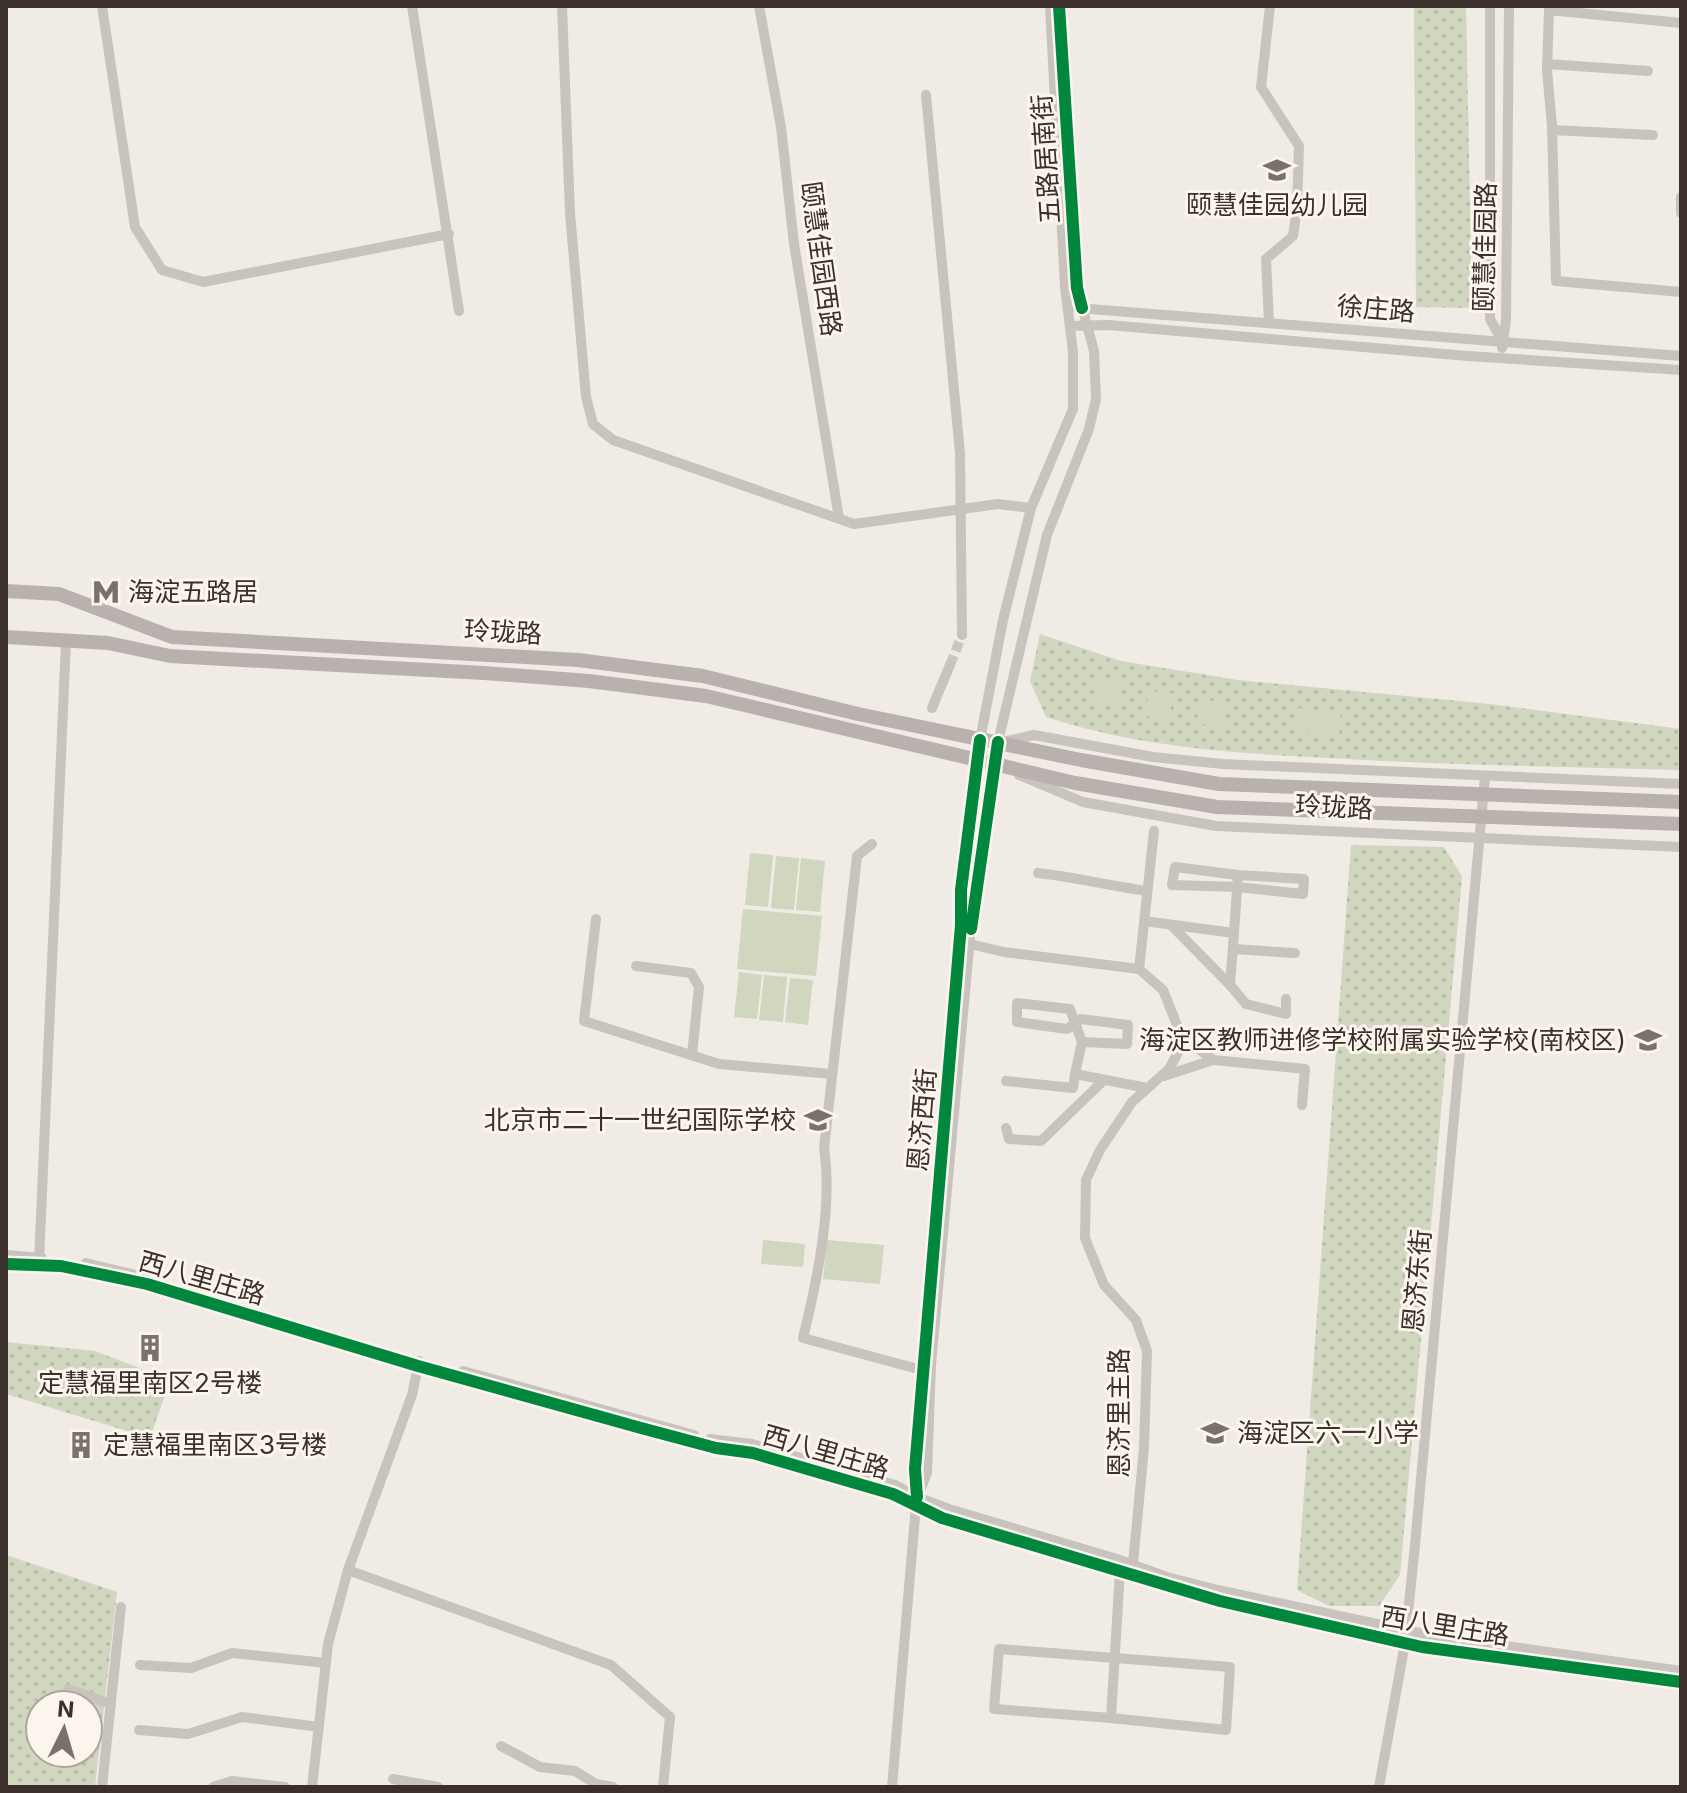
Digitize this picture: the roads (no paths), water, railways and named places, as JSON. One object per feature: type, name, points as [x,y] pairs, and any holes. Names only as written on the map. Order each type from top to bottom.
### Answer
[{"type":"main road","name":"玲珑路","points":[[6,591],[59,594],[172,637],[578,660],[703,676],[980,740],[1219,784],[1681,802]]},
{"type":"main road","name":"玲珑路","points":[[6,637],[108,643],[170,656],[484,673],[589,681],[706,696],[1075,783],[1217,807],[1681,824]]},
{"type":"street","points":[[102,6],[135,227],[162,270],[203,282],[449,234]]},
{"type":"street","points":[[412,6],[459,311]]},
{"type":"street","points":[[562,6],[570,213],[586,397],[593,424],[613,440],[854,524],[998,504],[1031,508]]},
{"type":"street","name":"颐慧佳园西路","points":[[759,6],[781,127],[794,244],[839,518]]},
{"type":"street","name":"五路居南街","points":[[980,740],[1003,620],[1031,508],[1073,409],[1075,374],[1068,308],[1050,6]]},
{"type":"street","name":"五路居南街","points":[[998,742],[1047,535],[1094,415],[1094,351],[1077,288],[1059,6]]},
{"type":"street","points":[[1269,322],[1266,259],[1293,236],[1299,146],[1261,87],[1270,6]]},
{"type":"street","name":"颐慧佳园路","points":[[1490,6],[1490,319],[1503,342]]},
{"type":"street","name":"颐慧佳园路","points":[[1503,342],[1506,320],[1509,6]]},
{"type":"street","points":[[1681,23],[1549,10],[1547,64],[1556,281],[1681,292]]},
{"type":"street","points":[[1547,64],[1648,71]]},
{"type":"street","points":[[926,95],[960,453],[962,635]]},
{"type":"street","points":[[1552,130],[1653,135]]},
{"type":"street","points":[[1681,197],[1681,213]]},
{"type":"street","name":"徐庄路","points":[[1068,308],[1681,356]]},
{"type":"street","name":"徐庄路","points":[[1070,326],[1108,325],[1681,370]]},
{"type":"street","points":[[1502,357],[1503,342]]},
{"type":"street","points":[[39,1261],[66,641]]},
{"type":"street","points":[[932,708],[950,665]]},
{"type":"street","name":"玲珑路","points":[[998,742],[1034,735],[1153,757],[1223,764],[1681,784]]},
{"type":"street","name":"恩济西街","points":[[892,1787],[916,1501],[927,1473],[927,1372],[961,925],[960,898],[980,740]]},
{"type":"street","name":"恩济西街","points":[[927,1372],[970,944],[998,742]]},
{"type":"street","name":"玲珑路","points":[[995,765],[1083,802],[1216,826],[1681,847]]},
{"type":"street","name":"恩济东街","points":[[1379,1787],[1405,1643],[1485,777]]},
{"type":"street","points":[[1139,969],[1154,831]]},
{"type":"street","points":[[872,844],[857,856],[824,1148],[827,1169],[818,1277],[803,1338],[927,1372]]},
{"type":"street","points":[[1175,867],[1238,875],[1304,879],[1303,894],[1237,887],[1172,885],[1175,867]]},
{"type":"street","points":[[1038,873],[1147,891]]},
{"type":"street","points":[[1230,985],[1238,875]]},
{"type":"street","points":[[596,919],[584,1021],[719,1064],[832,1074]]},
{"type":"street","points":[[1144,921],[1234,933]]},
{"type":"street","points":[[1171,925],[1246,1004],[1286,1014],[1286,999]]},
{"type":"street","points":[[970,944],[1004,952],[1139,969],[1163,990],[1178,1033],[1213,1060]]},
{"type":"street","points":[[1233,949],[1295,953]]},
{"type":"street","points":[[636,966],[691,973],[699,987],[692,1055]]},
{"type":"street","points":[[1006,1081],[1073,1088],[1082,1042],[1075,1024],[1070,1009],[1017,1003],[1017,1022],[1067,1029],[1075,1024],[1081,1019],[1128,1025],[1127,1044],[1082,1042]]},
{"type":"street","name":"恩济里主路","points":[[1133,1564],[1144,1448],[1147,1351],[1136,1320],[1104,1285],[1089,1250],[1085,1238],[1086,1180],[1100,1150],[1132,1102],[1169,1069],[1181,1047],[1178,1033]]},
{"type":"street","points":[[1158,1078],[1213,1060],[1305,1069],[1302,1105]]},
{"type":"street","points":[[1075,1074],[1147,1088]]},
{"type":"street","points":[[1006,1128],[1009,1139],[1041,1141],[1104,1080]]},
{"type":"street","name":"西八里庄路","points":[[6,1255],[126,1271],[419,1363],[715,1441],[752,1444],[895,1485],[942,1518],[1220,1601],[1405,1643],[1681,1682]]},
{"type":"street","name":"西八里庄路","points":[[6,1264],[39,1261]]},
{"type":"street","points":[[312,1787],[328,1644],[348,1570],[412,1395],[419,1363]]},
{"type":"street","name":"西八里庄路","points":[[916,1501],[1218,1590],[1405,1630],[1681,1671]]},
{"type":"street","points":[[348,1570],[611,1665],[670,1717],[663,1787]]},
{"type":"street","points":[[1111,1718],[1120,1571]]},
{"type":"street","points":[[102,1787],[121,1607]]},
{"type":"street","points":[[999,1649],[1230,1667],[1226,1730],[1111,1718],[994,1709],[999,1649]]},
{"type":"street","points":[[140,1665],[191,1668],[232,1653],[326,1663]]},
{"type":"street","points":[[104,1702],[111,1704]]},
{"type":"street","points":[[139,1730],[188,1734],[242,1717],[319,1727]]},
{"type":"street","points":[[501,1746],[540,1767],[575,1771],[596,1784],[613,1787]]},
{"type":"street","points":[[393,1779],[438,1787]]},
{"type":"street","points":[[213,1787],[232,1781],[285,1787]]},
{"type":"tunnel","points":[[950,665],[962,635]]},
{"type":"place","name":"颐慧佳园幼儿园","points":[[1277,170]]},
{"type":"place","name":"海淀五路居","points":[[106,592]]},
{"type":"place","name":"海淀区教师进修学校附属实验学校(南校区)","points":[[1648,1040]]},
{"type":"place","name":"北京市二十一世纪国际学校","points":[[818,1120]]},
{"type":"place","name":"定慧福里南区2号楼","points":[[150,1348]]},
{"type":"place","name":"海淀区六一小学","points":[[1215,1433]]},
{"type":"place","name":"定慧福里南区3号楼","points":[[81,1445]]}]
